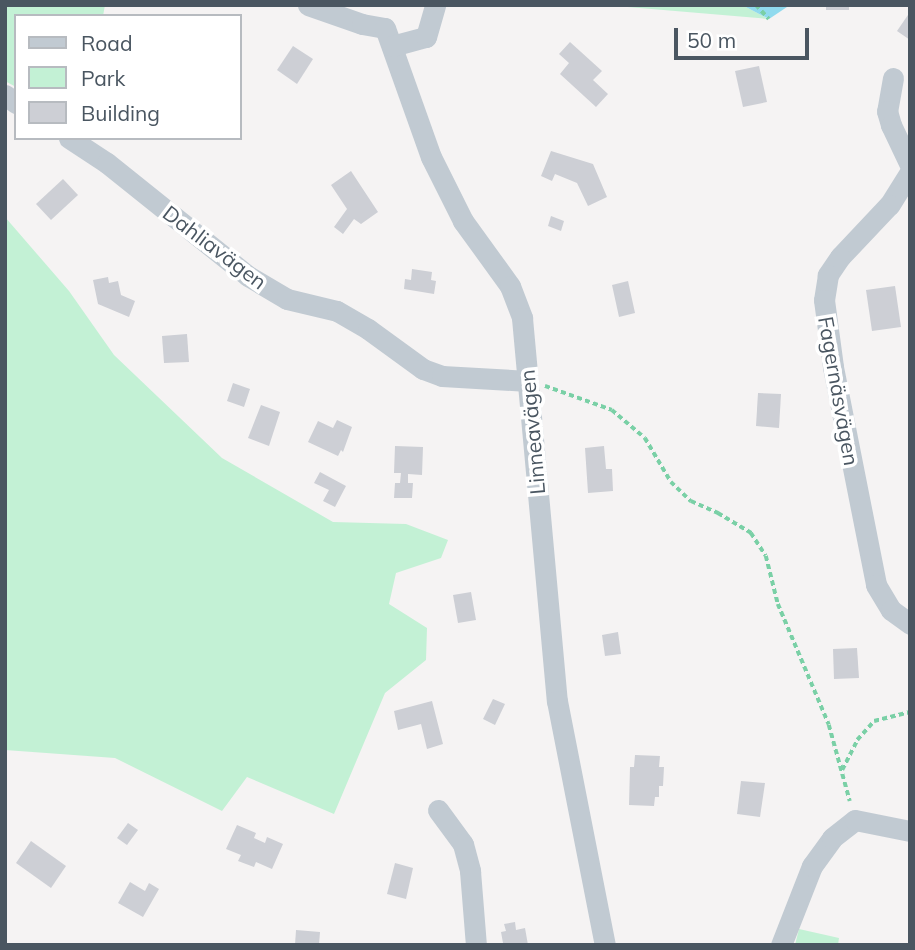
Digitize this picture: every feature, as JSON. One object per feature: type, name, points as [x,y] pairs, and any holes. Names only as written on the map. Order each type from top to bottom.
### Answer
[{"type":"street","name":"Linneavägen","points":[[308,5],[362,24],[385,28],[442,178],[463,221],[510,286],[522,318],[557,701],[605,945]]},
{"type":"street","points":[[392,46],[426,37],[435,5]]},
{"type":"street","points":[[893,78],[887,111],[910,165]]},
{"type":"street","name":"Dahliavägen","points":[[72,140],[107,163],[248,276],[287,299],[337,311],[368,329],[423,369],[442,376],[528,382]]},
{"type":"street","name":"Fagernäsvägen","points":[[910,172],[889,205],[840,257],[828,275],[824,300],[836,380],[876,585],[891,610],[910,624]]},
{"type":"street","points":[[438,810],[463,844],[470,871],[476,945]]},
{"type":"street","points":[[781,945],[812,866],[832,838],[855,820],[910,831]]},
{"type":"path","points":[[756,5],[769,19]]},
{"type":"path","points":[[528,382],[566,391],[612,410],[645,438],[671,482],[691,501],[718,513],[751,533],[766,556],[778,604],[829,725],[855,820]]},
{"type":"path","points":[[842,772],[856,740],[874,721],[910,712]]},
{"type":"green space","points":[[5,5],[105,5],[103,14],[14,14],[14,86],[5,81]]},
{"type":"green space","points":[[604,5],[742,5],[769,19]]},
{"type":"green space","points":[[5,217],[69,291],[114,355],[222,458],[333,522],[406,524],[448,540],[441,558],[396,573],[389,604],[427,628],[426,660],[385,693],[334,814],[247,777],[222,811],[115,758],[5,750]]},
{"type":"green space","points":[[799,929],[839,938],[838,945],[795,945]]},
{"type":"water","points":[[742,5],[790,5],[769,19]]},
{"type":"building","points":[[826,5],[849,5],[849,10],[826,10]]},
{"type":"building","points":[[910,12],[910,40],[897,31]]},
{"type":"building","points":[[570,42],[602,71],[593,80],[608,94],[596,107],[560,74],[569,63],[559,54]]},
{"type":"building","points":[[293,46],[313,59],[297,84],[277,70]]},
{"type":"building","points":[[759,66],[767,102],[743,107],[735,71]]},
{"type":"building","points":[[551,151],[593,164],[607,197],[588,206],[577,183],[555,174],[552,181],[541,176]]},
{"type":"building","points":[[351,171],[378,212],[361,224],[354,219],[343,234],[334,227],[347,209],[331,185]]},
{"type":"building","points":[[63,179],[78,195],[51,220],[36,204]]},
{"type":"building","points":[[551,216],[564,221],[561,231],[548,226]]},
{"type":"building","points":[[412,269],[432,272],[431,280],[436,281],[434,294],[404,289],[405,279],[411,280]]},
{"type":"building","points":[[108,277],[109,283],[118,281],[121,295],[135,301],[129,317],[98,304],[93,280]]},
{"type":"building","points":[[628,281],[635,313],[619,317],[612,285]]},
{"type":"building","points":[[895,286],[901,327],[872,331],[866,290]]},
{"type":"building","points":[[187,334],[189,362],[164,363],[162,336]]},
{"type":"building","points":[[233,383],[250,389],[244,407],[227,401]]},
{"type":"building","points":[[758,393],[781,394],[779,428],[756,426]]},
{"type":"building","points":[[261,405],[280,412],[269,446],[248,438]]},
{"type":"building","points":[[337,420],[352,427],[343,452],[341,450],[338,456],[308,442],[318,421],[333,428]]},
{"type":"building","points":[[395,446],[423,447],[422,475],[408,474],[408,483],[413,483],[412,498],[394,498],[395,483],[400,483],[401,473],[394,473]]},
{"type":"building","points":[[604,446],[606,469],[612,469],[613,491],[588,493],[585,448]]},
{"type":"building","points":[[320,472],[346,486],[335,507],[323,501],[329,490],[314,483]]},
{"type":"building","points":[[471,592],[476,620],[458,623],[453,595]]},
{"type":"building","points":[[618,632],[621,654],[605,656],[602,635]]},
{"type":"building","points":[[857,648],[859,678],[834,679],[833,649]]},
{"type":"building","points":[[493,699],[505,704],[495,725],[483,719]]},
{"type":"building","points":[[432,701],[443,744],[427,749],[421,724],[398,730],[394,711]]},
{"type":"building","points":[[635,755],[660,756],[659,767],[664,767],[663,786],[659,786],[659,797],[655,797],[654,806],[629,805],[630,767],[634,767]]},
{"type":"building","points":[[741,781],[765,783],[760,817],[737,814]]},
{"type":"building","points":[[128,823],[138,830],[127,845],[117,838]]},
{"type":"building","points":[[237,825],[256,833],[254,838],[265,843],[267,837],[283,844],[272,869],[256,862],[254,867],[238,861],[241,855],[226,849]]},
{"type":"building","points":[[31,841],[66,866],[51,888],[16,863]]},
{"type":"building","points":[[395,863],[413,868],[406,899],[387,894]]},
{"type":"building","points":[[130,882],[145,891],[149,883],[159,889],[143,917],[118,903]]},
{"type":"building","points":[[515,922],[516,930],[525,928],[528,945],[503,943],[501,932],[506,931],[504,924]]},
{"type":"building","points":[[296,930],[320,932],[319,945],[295,945]]}]
